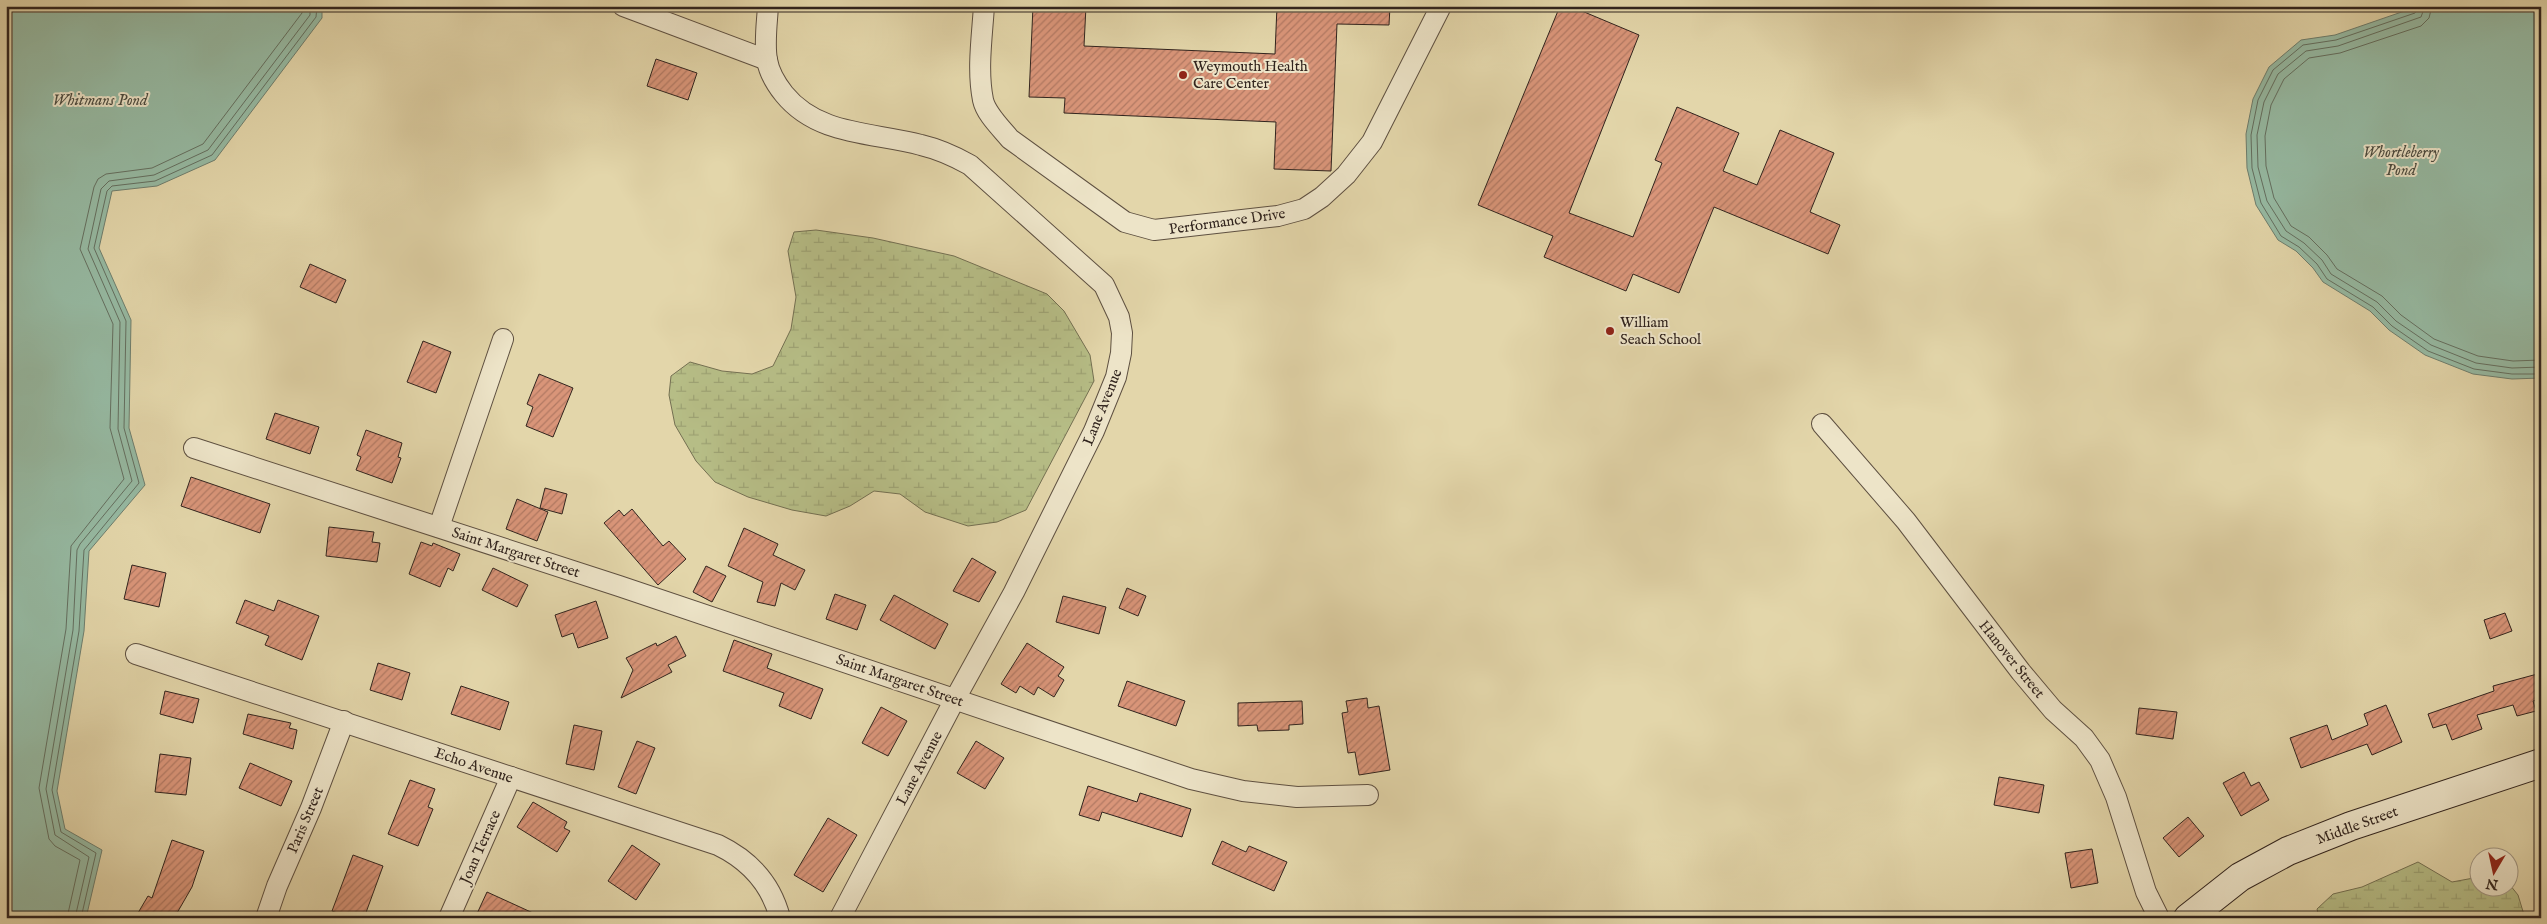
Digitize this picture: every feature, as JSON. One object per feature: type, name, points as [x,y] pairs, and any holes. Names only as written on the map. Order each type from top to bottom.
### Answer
[{"type":"main road","name":"Middle Street","points":[[2188,918],[2240,877],[2288,851],[2370,820],[2541,763]]},
{"type":"street","points":[[623,6],[766,60]]},
{"type":"street","name":"Lane Avenue","points":[[768,6],[766,60],[775,80],[789,101],[824,124],[842,130],[919,144],[945,152],[970,165],[1104,285],[1119,317],[1122,333],[1121,353],[1116,377],[1104,409],[1014,592],[955,699],[840,918]]},
{"type":"street","name":"Performance Drive","points":[[984,6],[980,53],[984,102],[999,126],[1010,139],[1125,222],[1154,230],[1278,216],[1304,209],[1322,197],[1346,175],[1372,142],[1441,6]]},
{"type":"street","name":"Saint Margaret Street","points":[[439,526],[503,339]]},
{"type":"street","name":"Hanover Street","points":[[1822,424],[1906,521],[2021,672],[2053,710],[2084,738],[2100,760],[2116,797],[2146,892],[2159,918]]},
{"type":"street","name":"Saint Margaret Street","points":[[194,448],[439,526],[1191,779],[1243,791],[1297,797],[1368,795]]},
{"type":"street","name":"Echo Avenue","points":[[136,654],[718,845],[734,853],[759,875],[776,902],[780,918]]},
{"type":"street","name":"Paris Street","points":[[266,918],[277,886],[311,808],[344,721]]},
{"type":"street","name":"Joan Terrace","points":[[449,918],[511,777]]},
{"type":"green space","points":[[816,230],[873,238],[954,256],[1047,294],[1064,311],[1090,355],[1094,381],[1026,510],[997,522],[968,526],[925,512],[900,494],[874,491],[850,506],[826,516],[792,510],[748,497],[715,482],[696,461],[675,425],[669,395],[671,376],[690,362],[722,371],[752,374],[773,366],[791,329],[796,297],[788,251],[794,232]]},
{"type":"green space","points":[[2418,862],[2452,882],[2470,879],[2470,896],[2518,896],[2525,918],[2319,918],[2317,909],[2333,894],[2362,887]]},
{"type":"water","name":"Whitmans Pond","points":[[6,6],[322,6],[322,18],[215,160],[157,186],[112,191],[99,248],[131,320],[129,428],[145,485],[89,551],[84,631],[57,791],[65,829],[102,850],[86,918],[6,918]]},
{"type":"water","name":"Whortleberry Pond","points":[[2419,6],[2541,6],[2541,378],[2512,379],[2473,374],[2425,355],[2389,330],[2370,311],[2323,282],[2313,268],[2296,251],[2278,240],[2256,205],[2247,168],[2246,134],[2253,99],[2269,67],[2301,40],[2335,35]]},
{"type":"building","name":"Weymouth Health Care Center","points":[[1033,6],[1086,6],[1084,46],[1275,54],[1277,6],[1390,6],[1389,25],[1337,24],[1331,171],[1274,169],[1276,122],[1064,113],[1065,98],[1029,97]]},
{"type":"building","points":[[1560,6],[1570,6],[1639,35],[1569,213],[1633,237],[1662,163],[1655,160],[1677,107],[1739,133],[1723,171],[1757,185],[1780,130],[1834,153],[1810,212],[1840,225],[1828,254],[1714,207],[1679,293],[1633,274],[1626,291],[1544,257],[1553,236],[1478,205]]},
{"type":"building","points":[[656,59],[697,73],[688,100],[647,86]]},
{"type":"building","points":[[310,264],[346,280],[336,303],[300,287]]},
{"type":"building","points":[[423,341],[451,352],[436,393],[407,382]]},
{"type":"building","points":[[539,374],[573,388],[553,437],[526,426],[533,407],[527,404]]},
{"type":"building","points":[[275,413],[319,427],[310,454],[266,439]]},
{"type":"building","points":[[366,430],[402,443],[398,457],[401,458],[392,483],[356,470],[361,457],[357,455]]},
{"type":"building","points":[[191,477],[270,504],[260,533],[181,506]]},
{"type":"building","points":[[545,488],[567,494],[562,514],[540,508]]},
{"type":"building","points":[[517,499],[548,512],[537,541],[506,529]]},
{"type":"building","points":[[632,509],[663,546],[669,541],[686,559],[658,585],[604,523],[619,510],[624,516]]},
{"type":"building","points":[[329,527],[374,532],[372,542],[380,543],[377,562],[326,556]]},
{"type":"building","points":[[744,528],[778,544],[773,555],[805,570],[795,590],[781,583],[775,606],[757,602],[763,582],[728,566]]},
{"type":"building","points":[[421,542],[432,546],[433,543],[460,554],[453,571],[448,568],[440,587],[409,574]]},
{"type":"building","points":[[972,558],[996,572],[979,602],[953,591]]},
{"type":"building","points":[[132,565],[166,573],[159,607],[124,599]]},
{"type":"building","points":[[706,566],[726,576],[712,602],[693,592]]},
{"type":"building","points":[[493,568],[528,585],[517,607],[482,590]]},
{"type":"building","points":[[1127,588],[1146,596],[1138,616],[1119,608]]},
{"type":"building","points":[[835,594],[866,605],[857,630],[826,619]]},
{"type":"building","points":[[894,595],[948,624],[935,649],[880,620]]},
{"type":"building","points":[[1063,596],[1106,607],[1099,634],[1056,622]]},
{"type":"building","points":[[245,600],[274,611],[278,600],[319,616],[302,660],[265,645],[269,636],[236,623]]},
{"type":"building","points":[[596,601],[608,638],[578,648],[573,633],[562,637],[555,615]]},
{"type":"building","points":[[2505,613],[2512,631],[2490,639],[2484,620]]},
{"type":"building","points":[[676,636],[686,656],[668,665],[672,672],[621,698],[633,670],[626,658],[656,643],[657,646]]},
{"type":"building","points":[[734,640],[772,654],[767,668],[823,689],[811,719],[779,706],[784,693],[723,671]]},
{"type":"building","points":[[1027,643],[1064,667],[1058,676],[1064,680],[1054,697],[1038,687],[1034,695],[1020,686],[1016,693],[1001,684]]},
{"type":"building","points":[[378,663],[410,673],[402,700],[370,690]]},
{"type":"building","points":[[2541,673],[2541,699],[2533,701],[2536,711],[2517,716],[2513,705],[2477,715],[2482,729],[2452,740],[2446,724],[2433,728],[2428,714],[2494,691],[2493,686]]},
{"type":"building","points":[[1127,681],[1185,701],[1176,726],[1118,706]]},
{"type":"building","points":[[461,686],[509,702],[500,730],[451,714]]},
{"type":"building","points":[[165,691],[199,699],[193,723],[160,714]]},
{"type":"building","points":[[1367,698],[1368,708],[1379,706],[1390,770],[1359,775],[1355,752],[1348,753],[1342,713],[1348,712],[1346,701]]},
{"type":"building","points":[[1302,701],[1303,724],[1289,725],[1289,730],[1258,731],[1257,725],[1238,726],[1238,703]]},
{"type":"building","points":[[2386,705],[2402,742],[2372,755],[2367,744],[2301,768],[2290,738],[2327,725],[2332,740],[2368,725],[2364,714]]},
{"type":"building","points":[[881,707],[907,721],[888,756],[862,743]]},
{"type":"building","points":[[2139,708],[2177,712],[2173,739],[2136,734]]},
{"type":"building","points":[[248,714],[291,723],[289,728],[297,730],[293,749],[243,734]]},
{"type":"building","points":[[574,725],[602,731],[594,770],[566,764]]},
{"type":"building","points":[[637,741],[655,748],[636,794],[618,787]]},
{"type":"building","points":[[976,741],[1004,758],[985,789],[957,773]]},
{"type":"building","points":[[160,754],[191,758],[186,795],[155,792]]},
{"type":"building","points":[[250,763],[292,781],[281,806],[239,788]]},
{"type":"building","points":[[2244,772],[2251,786],[2259,782],[2269,800],[2241,816],[2223,783]]},
{"type":"building","points":[[1999,777],[2044,785],[2039,813],[1994,805]]},
{"type":"building","points":[[410,780],[435,789],[428,807],[433,809],[418,846],[388,834]]},
{"type":"building","points":[[1088,786],[1137,802],[1140,793],[1191,809],[1182,837],[1102,812],[1099,821],[1079,815]]},
{"type":"building","points":[[533,802],[567,822],[564,828],[570,831],[557,852],[517,827]]},
{"type":"building","points":[[2188,817],[2204,836],[2179,857],[2163,838]]},
{"type":"building","points":[[828,818],[857,835],[823,892],[794,875]]},
{"type":"building","points":[[172,840],[204,851],[192,887],[177,913],[185,918],[135,918],[148,896],[152,898]]},
{"type":"building","points":[[1222,841],[1246,852],[1249,846],[1287,862],[1274,891],[1212,864]]},
{"type":"building","points":[[632,845],[660,864],[636,900],[608,881]]},
{"type":"building","points":[[2092,849],[2098,883],[2071,888],[2065,853]]},
{"type":"building","points":[[353,855],[383,866],[364,918],[351,918],[332,911]]},
{"type":"building","points":[[487,892],[544,918],[475,918]]},
{"type":"place","name":"Weymouth Health Care Center","points":[[1183,75]]},
{"type":"place","name":"William Seach School","points":[[1610,331]]}]
